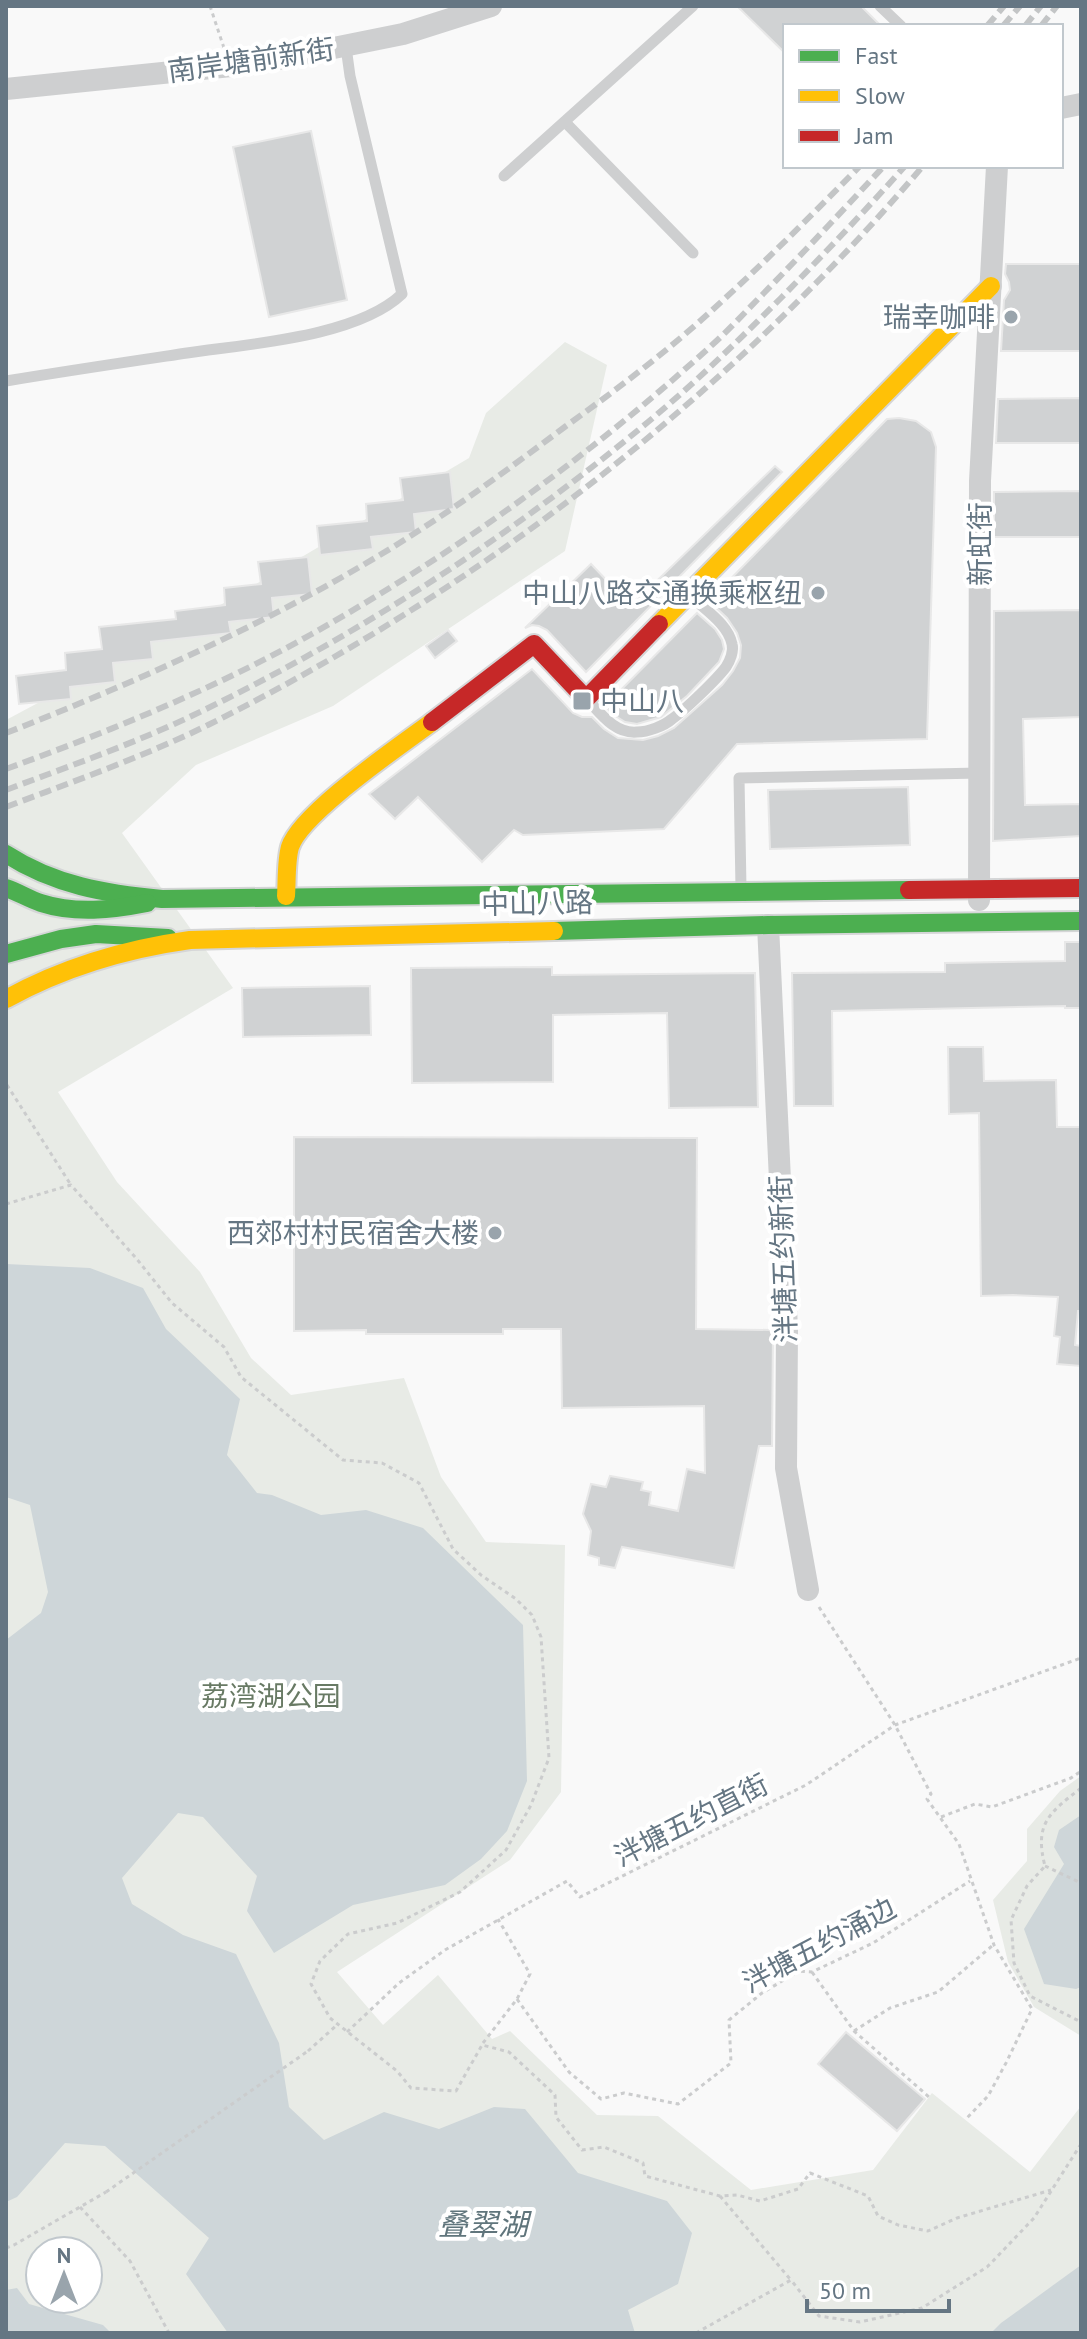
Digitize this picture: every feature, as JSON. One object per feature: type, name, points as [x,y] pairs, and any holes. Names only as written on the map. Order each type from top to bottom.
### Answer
[{"type":"main road","points":[[286,896],[290,847],[302,826],[331,799],[534,644],[586,699],[991,286]]},
{"type":"main road","name":"中山八路","points":[[6,854],[39,873],[86,890],[162,899],[1081,888]]},
{"type":"main road","points":[[6,888],[42,903],[77,910],[127,907],[162,899]]},
{"type":"main road","name":"中山八路","points":[[6,999],[43,979],[100,958],[132,949],[190,940],[768,925],[1081,921]]},
{"type":"main road","points":[[6,954],[61,939],[96,934],[190,940]]},
{"type":"street","name":"南岸塘前新街","points":[[6,89],[231,66],[346,47],[403,34],[491,6]]},
{"type":"street","name":"新虹街","points":[[978,923],[980,481],[997,168]]},
{"type":"street","name":"泮塘五约新街","points":[[768,925],[787,1329],[786,1468],[808,1590]]},
{"type":"lane","points":[[504,176],[693,6]]},
{"type":"lane","points":[[880,6],[899,24]]},
{"type":"lane","points":[[6,381],[286,338],[346,326],[391,305],[402,294],[350,76],[346,47]]},
{"type":"lane","points":[[565,122],[693,253]]},
{"type":"lane","points":[[586,699],[612,725],[638,732],[671,721],[728,665],[733,648],[731,639],[719,622],[690,595]]},
{"type":"lane","points":[[741,893],[739,778],[980,773]]},
{"type":"path","points":[[210,6],[231,66]]},
{"type":"path","points":[[7,1085],[71,1185],[172,1303],[224,1347],[241,1377],[343,1460],[382,1463],[419,1483],[453,1549],[481,1575],[516,1599],[532,1615],[541,1637],[549,1758],[531,1805],[506,1850],[460,1892],[397,1923],[348,1934],[320,1961],[311,1984],[330,2018],[397,2071],[411,2088],[456,2091],[482,2045],[517,1999],[530,1974],[498,1919]]},
{"type":"path","points":[[6,1204],[71,1185]]},
{"type":"path","points":[[808,1590],[895,1725],[931,1794],[927,1799],[959,1844],[994,1945],[1028,1998],[1081,2022]]},
{"type":"path","name":"泮塘五约直街","points":[[347,2032],[399,1983],[445,1950],[567,1881],[580,1897],[806,1785],[895,1725],[1081,1658]]},
{"type":"path","points":[[941,1817],[975,1804],[992,1807],[1071,1778],[1081,1771]]},
{"type":"path","points":[[1045,1866],[1040,1846],[1046,1820],[1081,1788]]},
{"type":"path","points":[[1045,1866],[1081,1883]]},
{"type":"path","points":[[965,2120],[988,2096],[1032,2009],[1014,1963],[1011,1920],[1027,1886],[1045,1866]]},
{"type":"path","name":"泮塘五约涌边","points":[[517,1999],[569,2072],[601,2099],[624,2093],[678,2104],[731,2063],[729,2020],[762,1993],[799,1971],[812,1972],[873,1943],[970,1881]]},
{"type":"path","points":[[854,2031],[890,2008],[938,1992],[994,1945]]},
{"type":"path","points":[[812,1972],[854,2031],[929,2097]]},
{"type":"path","points":[[6,2248],[106,2192],[308,2051],[338,2024]]},
{"type":"path","points":[[482,2045],[509,2052],[555,2095],[556,2117],[582,2150],[604,2147],[643,2163],[645,2176],[720,2196],[737,2195],[760,2201],[798,2189],[810,2173],[868,2196],[878,2216],[898,2225],[928,2231],[957,2218],[1051,2190]]},
{"type":"path","points":[[720,2196],[819,2316],[860,2322],[922,2308],[987,2267],[1034,2218],[1081,2144]]},
{"type":"path","points":[[80,2207],[130,2261],[169,2333]]},
{"type":"path","points":[[696,2333],[791,2280]]},
{"type":"green space","name":"荔湾湖公园","points":[[565,342],[607,365],[565,551],[333,706],[196,765],[122,833],[233,988],[58,1092],[117,1182],[200,1272],[251,1358],[291,1395],[404,1378],[441,1477],[486,1542],[565,1545],[561,1792],[510,1860],[337,1972],[383,2025],[438,1975],[492,2039],[510,2031],[597,2115],[658,2116],[751,2190],[873,2170],[932,2093],[1030,2172],[1081,2106],[1081,2333],[6,2333],[6,720],[212,610],[469,458],[486,413]]},
{"type":"green space","points":[[1081,1776],[1081,2036],[1034,2007],[1008,1962],[993,1900],[1027,1861],[1027,1829],[1060,1791]]},
{"type":"water","name":"荔湾湖公园","points":[[6,1264],[90,1268],[143,1288],[166,1329],[240,1399],[227,1455],[257,1493],[272,1495],[321,1515],[366,1510],[423,1528],[523,1625],[527,1781],[507,1831],[481,1859],[445,1885],[353,1905],[274,1953],[247,1911],[257,1876],[203,1817],[178,1813],[122,1878],[132,1904],[183,1935],[236,1954],[279,2043],[289,2107],[324,2140],[384,2112],[439,2129],[494,2107],[525,2109],[578,2173],[667,2201],[692,2233],[678,2284],[628,2310],[635,2333],[228,2333],[186,2274],[209,2238],[105,2146],[65,2143],[17,2197],[6,2202],[6,1640],[41,1613],[48,1592],[30,1505],[6,1497]]},
{"type":"water","points":[[1081,1815],[1081,1987],[1076,1989],[1044,1984],[1024,1929],[1064,1864],[1054,1847],[1059,1830]]},
{"type":"water","points":[[1081,2265],[1081,2333],[991,2333],[1001,2323]]},
{"type":"water","points":[[17,2288],[24,2297],[24,2315],[68,2315],[103,2325],[111,2333],[6,2333],[6,2290]]},
{"type":"building","points":[[737,6],[861,6],[879,24],[783,24],[783,51]]},
{"type":"building","points":[[311,131],[347,300],[269,317],[233,147]]},
{"type":"building","points":[[1006,264],[1081,264],[1081,351],[1001,351],[1004,300],[1010,290],[1005,274]]},
{"type":"building","points":[[1081,398],[1081,443],[996,443],[998,399]]},
{"type":"building","name":"中山八路交通换乘枢纽","points":[[887,419],[916,421],[931,432],[936,447],[927,739],[737,744],[664,829],[523,835],[514,830],[482,862],[418,797],[395,819],[369,794],[532,669],[573,713],[592,717],[618,738],[643,740],[674,728],[722,685],[740,658],[741,645],[737,633],[709,601]]},
{"type":"building","points":[[775,466],[782,472],[586,672],[547,630],[532,625],[525,628],[591,564],[631,606]]},
{"type":"building","points":[[450,472],[454,509],[414,514],[416,532],[371,537],[373,549],[320,555],[317,526],[367,521],[366,504],[403,500],[400,478]]},
{"type":"building","points":[[1081,491],[1081,537],[994,537],[994,492]]},
{"type":"building","points":[[308,557],[312,594],[272,598],[274,617],[229,622],[231,633],[151,642],[153,659],[113,663],[115,682],[70,687],[71,699],[19,704],[16,676],[66,670],[65,653],[102,649],[99,627],[176,619],[175,611],[225,605],[224,588],[261,584],[258,562]]},
{"type":"building","points":[[1081,610],[1081,717],[1023,719],[1025,805],[1081,804],[1081,836],[993,841],[994,611]]},
{"type":"building","points":[[697,613],[722,640],[724,649],[719,662],[687,696],[661,717],[637,724],[625,722],[614,715],[605,706]]},
{"type":"building","points":[[448,630],[457,641],[435,658],[426,646]]},
{"type":"building","points":[[908,787],[910,845],[770,849],[768,790]]},
{"type":"building","points":[[1065,942],[1081,942],[1081,1008],[832,1011],[833,1106],[794,1106],[792,973],[945,972],[945,963],[1065,961]]},
{"type":"building","points":[[552,967],[552,975],[755,973],[758,1107],[669,1108],[667,1013],[553,1015],[553,1082],[412,1083],[411,968]]},
{"type":"building","points":[[370,986],[371,1035],[243,1037],[242,988]]},
{"type":"building","points":[[948,1047],[983,1047],[984,1081],[1056,1080],[1057,1127],[1081,1127],[1081,1311],[1078,1311],[1075,1345],[1081,1346],[1081,1366],[1057,1364],[1060,1337],[1054,1336],[1058,1297],[981,1296],[979,1113],[949,1114]]},
{"type":"building","name":"西郊村村民宿舍大楼","points":[[294,1137],[697,1138],[696,1329],[773,1330],[772,1446],[759,1446],[734,1568],[622,1547],[615,1568],[599,1565],[599,1558],[588,1555],[591,1531],[583,1514],[591,1484],[606,1487],[610,1476],[643,1482],[641,1490],[651,1492],[649,1505],[678,1511],[687,1469],[705,1473],[704,1406],[562,1408],[561,1329],[503,1329],[503,1334],[294,1331]]},
{"type":"building","points":[[846,2032],[925,2099],[897,2131],[818,2064]]},
{"type":"railway","points":[[989,24],[1004,6]]},
{"type":"railway","points":[[1005,24],[1020,6]]},
{"type":"railway","points":[[1027,24],[1041,6]]},
{"type":"railway","points":[[1043,24],[1057,6]]},
{"type":"railway","points":[[6,733],[105,693],[252,625],[347,574],[437,518],[667,349],[740,284],[858,168]]},
{"type":"railway","points":[[6,769],[123,724],[274,655],[364,604],[468,537],[569,464],[666,386],[732,326],[882,168]]},
{"type":"railway","points":[[6,790],[154,733],[262,681],[378,615],[489,543],[596,464],[683,392],[781,298],[903,168]]},
{"type":"railway","points":[[6,807],[208,725],[308,672],[502,550],[594,482],[682,409],[767,332],[847,251],[921,168]]},
{"type":"traffic: fast","points":[[6,854],[62,881],[162,899],[909,890]]},
{"type":"traffic: fast","points":[[6,888],[41,903],[67,909],[107,909],[147,903]]},
{"type":"traffic: fast","points":[[554,931],[1081,921]]},
{"type":"traffic: fast","points":[[6,954],[61,939],[96,934],[168,938]]},
{"type":"traffic: slow","points":[[659,624],[991,286]]},
{"type":"traffic: slow","points":[[286,896],[290,847],[312,816],[432,722]]},
{"type":"traffic: slow","points":[[6,999],[95,961],[190,940],[554,931]]},
{"type":"traffic: jam","points":[[432,722],[534,644],[586,699],[659,624]]},
{"type":"traffic: jam","points":[[909,890],[1081,888]]},
{"type":"place","name":"瑞幸咖啡","points":[[1011,317]]},
{"type":"place","name":"中山八路交通换乘枢纽","points":[[818,593]]},
{"type":"place","name":"中山八","points":[[582,701]]},
{"type":"place","name":"西郊村村民宿舍大楼","points":[[495,1233]]},
{"type":"water label","name":"叠翠湖","points":[[483,2225]]}]
